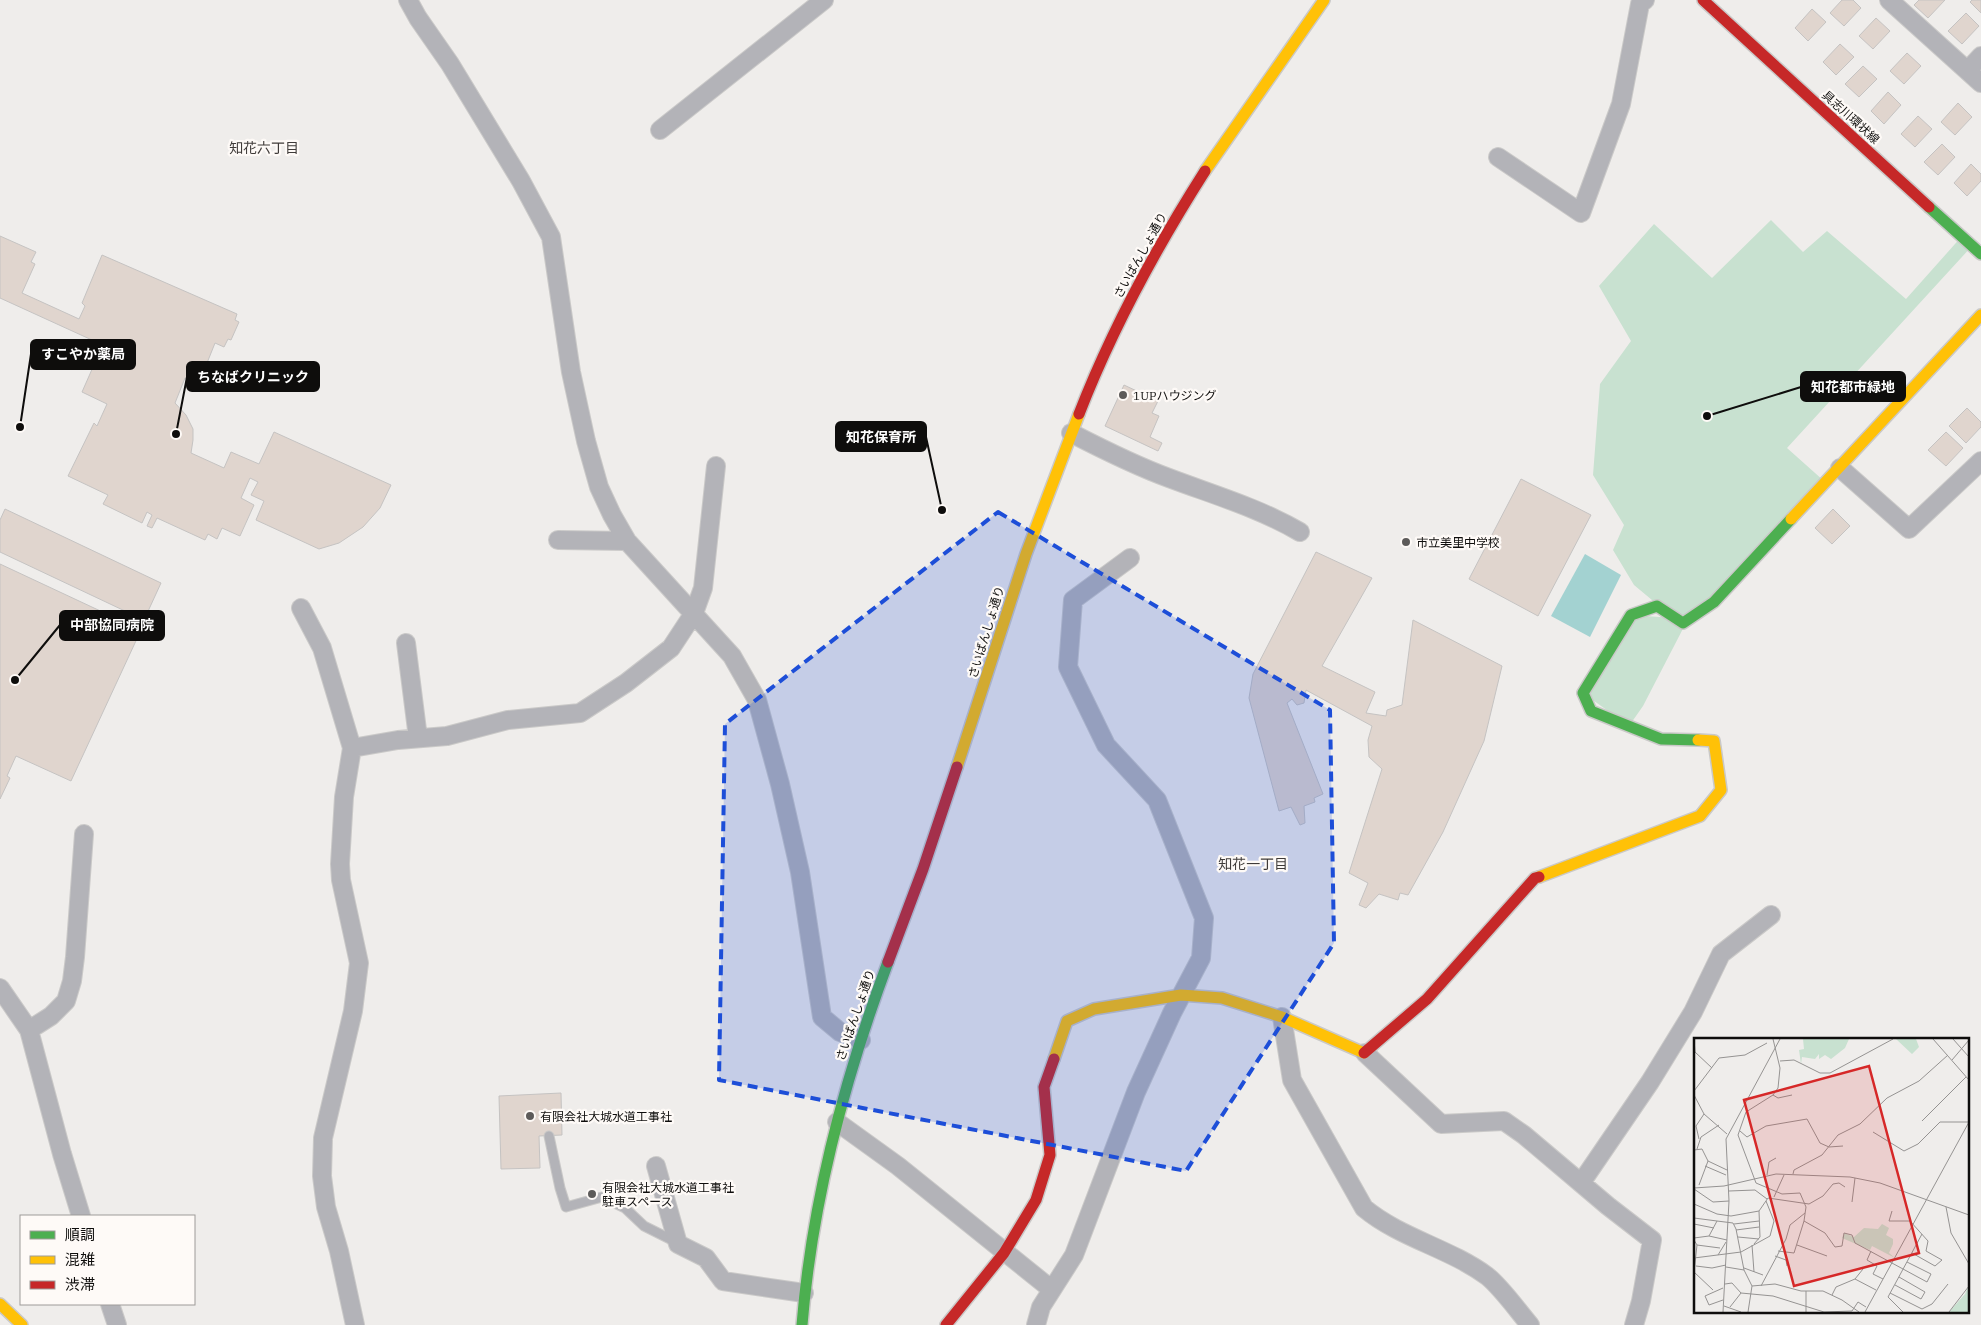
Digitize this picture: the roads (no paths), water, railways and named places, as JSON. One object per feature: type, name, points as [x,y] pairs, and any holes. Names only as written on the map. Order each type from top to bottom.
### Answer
[{"type":"main road","name":"さいばんしょ通り","points":[[802,1325],[811,1230],[837,1122],[861,1040],[964,751],[1007,609],[1037,520],[1071,433],[1121,320],[1148,265],[1184,204],[1324,0]]},
{"type":"main road","name":"具志川環状線","points":[[1703,0],[1981,254]]},
{"type":"main road","points":[[946,1325],[1004,1253],[1036,1200],[1050,1155],[1044,1087],[1067,1021],[1094,1009],[1181,995],[1222,998],[1282,1017],[1365,1053],[1428,998],[1534,878],[1700,816],[1720,790],[1714,741],[1660,739],[1591,711],[1582,693],[1631,615],[1657,606],[1683,623],[1714,602],[1981,315]]},
{"type":"main road","points":[[0,1304],[22,1325]]},
{"type":"street","points":[[408,0],[418,18],[450,64],[521,181],[551,237],[571,372],[586,441],[599,487],[612,515],[628,541],[732,656],[757,700],[780,784],[800,872],[822,1016],[840,1032],[861,1040]]},
{"type":"street","points":[[660,130],[824,0]]},
{"type":"street","points":[[1498,157],[1581,213],[1620,104],[1640,4],[1645,0]]},
{"type":"street","points":[[1889,0],[1981,83]]},
{"type":"street","points":[[1968,70],[1981,56]]},
{"type":"street","points":[[1071,433],[1167,478],[1239,502],[1275,517],[1300,532]]},
{"type":"street","points":[[1840,468],[1910,530],[1981,461]]},
{"type":"street","points":[[352,748],[398,740],[447,736],[508,720],[580,714],[626,683],[671,648],[694,613],[703,588],[716,466]]},
{"type":"street","points":[[558,540],[628,541]]},
{"type":"street","points":[[1036,1325],[1041,1307],[1074,1255],[1136,1092],[1181,995],[1201,958],[1204,918],[1157,800],[1106,745],[1068,667],[1073,600],[1130,558]]},
{"type":"street","points":[[301,608],[322,648],[352,748],[344,797],[340,864],[341,880],[359,963],[353,1011],[323,1138],[322,1176],[326,1207],[339,1250],[355,1325]]},
{"type":"street","points":[[406,643],[418,738]]},
{"type":"street","points":[[28,1030],[51,1016],[66,1001],[72,981],[76,957],[84,834]]},
{"type":"street","points":[[1581,1183],[1650,1082],[1684,1028],[1721,954],[1771,915]]},
{"type":"street","points":[[0,988],[28,1030],[81,1215]]},
{"type":"street","points":[[1282,1017],[1292,1080],[1364,1208],[1378,1220],[1443,1250],[1488,1277],[1530,1325]]},
{"type":"street","points":[[1365,1053],[1441,1124],[1504,1121],[1524,1135],[1652,1240],[1641,1300],[1634,1325]]},
{"type":"street","points":[[837,1122],[898,1166],[1051,1289]]},
{"type":"street","points":[[656,1166],[678,1244],[706,1258],[723,1281],[804,1294]]},
{"type":"street","points":[[110,1305],[117,1325]]},
{"type":"lane","points":[[549,1136],[560,1188],[566,1206],[602,1197],[625,1208],[644,1226],[678,1244]]},
{"type":"water","points":[[1585,554],[1621,575],[1590,637],[1551,616]]},
{"type":"place","name":"1UPハウジング","points":[[1123,395]]},
{"type":"place","name":"知花都市緑地","points":[[1707,416]]},
{"type":"place","name":"すこやか薬局","points":[[20,427]]},
{"type":"place","name":"ちなばクリニック","points":[[176,434]]},
{"type":"place","name":"知花保育所","points":[[942,510]]},
{"type":"place","name":"市立美里中学校","points":[[1406,542]]},
{"type":"place","name":"中部協同病院","points":[[15,680]]},
{"type":"place","name":"有限会社大城水道工事社","points":[[530,1116]]},
{"type":"place","name":"有限会社大城水道工事社 駐車スペース","points":[[592,1194]]},
{"type":"district","name":"知花六丁目","points":[[264,148]]},
{"type":"district","name":"知花一丁目","points":[[1253,864]]}]
